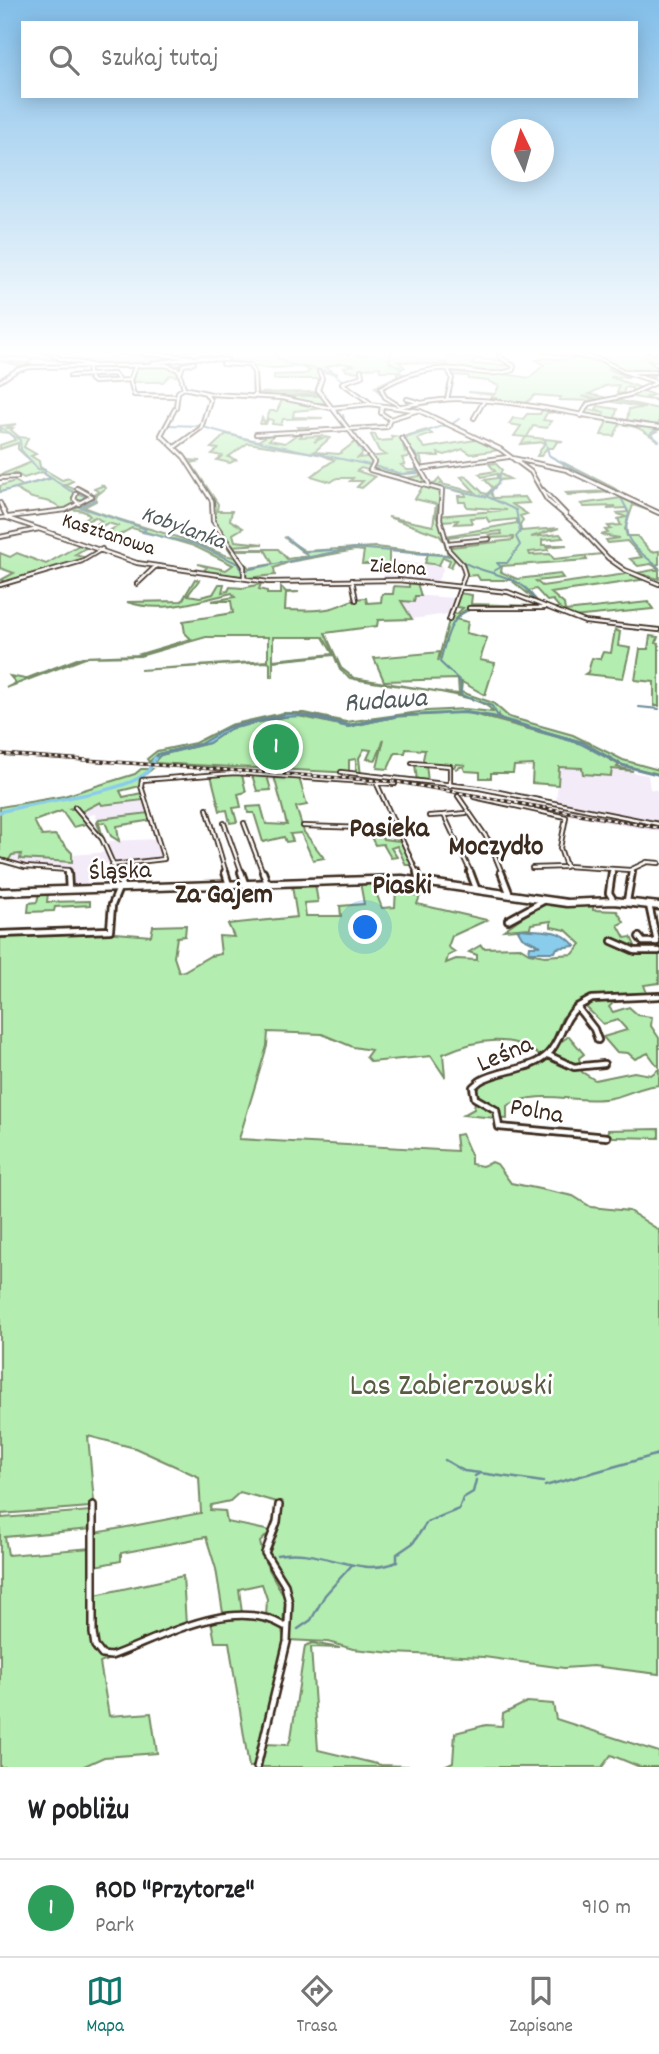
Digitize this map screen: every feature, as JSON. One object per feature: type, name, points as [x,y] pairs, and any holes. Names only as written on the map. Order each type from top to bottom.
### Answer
[{"type":"main road","name":"Śląska","points":[[0,892],[246,887],[386,879],[419,881],[573,904],[614,901],[659,906]]},
{"type":"street","points":[[160,432],[175,447],[212,501],[213,521],[245,572],[244,578]]},
{"type":"street","points":[[175,447],[195,432]]},
{"type":"street","points":[[256,434],[264,432]]},
{"type":"street","points":[[351,432],[374,463],[370,470],[442,490],[437,515],[450,551],[464,569],[463,587],[453,603],[449,620]]},
{"type":"street","points":[[469,432],[488,441],[531,472],[540,487],[615,564],[659,584]]},
{"type":"street","points":[[402,438],[428,484]]},
{"type":"street","points":[[421,469],[511,457],[564,468],[659,513]]},
{"type":"street","points":[[0,478],[17,477]]},
{"type":"street","points":[[0,518],[73,508],[90,496],[77,488]]},
{"type":"street","points":[[76,494],[74,499],[79,503]]},
{"type":"street","points":[[0,503],[7,518]]},
{"type":"street","name":"Kasztanowa","points":[[7,518],[137,563],[244,578]]},
{"type":"street","points":[[0,537],[41,528]]},
{"type":"street","points":[[448,543],[489,539]]},
{"type":"street","points":[[0,585],[82,561],[102,549]]},
{"type":"street","points":[[137,584],[156,566]]},
{"type":"street","name":"Zielona","points":[[244,578],[264,583],[398,580],[463,587],[516,594],[588,623],[659,630]]},
{"type":"street","points":[[0,580],[8,583]]},
{"type":"street","points":[[352,580],[356,600]]},
{"type":"street","points":[[274,582],[280,588]]},
{"type":"street","name":"Zielona","points":[[469,608],[546,608]]},
{"type":"street","points":[[412,763],[450,766],[450,786]]},
{"type":"street","points":[[341,772],[480,788],[659,824]]},
{"type":"street","points":[[112,865],[164,859],[141,781],[184,774],[220,776],[235,773],[395,784]]},
{"type":"street","points":[[376,782],[394,829],[414,863],[419,881]]},
{"type":"street","points":[[458,796],[467,813],[489,841],[510,895]]},
{"type":"street","points":[[474,797],[566,817],[560,849],[564,867]]},
{"type":"street","points":[[0,934],[110,930],[112,905],[121,888],[102,839],[75,807]]},
{"type":"street","points":[[207,809],[230,887]]},
{"type":"street","points":[[429,816],[467,813]]},
{"type":"street","points":[[444,815],[462,849],[477,890]]},
{"type":"street","points":[[224,822],[228,841],[244,872],[246,887]]},
{"type":"street","points":[[244,823],[267,885]]},
{"type":"street","points":[[303,826],[394,829]]},
{"type":"street","points":[[0,860],[25,867],[68,870],[69,890]]},
{"type":"street","points":[[533,868],[612,870],[632,869],[648,862],[659,863]]},
{"type":"street","points":[[626,902],[632,869]]},
{"type":"street","points":[[612,870],[609,892],[614,901]]},
{"type":"street","points":[[508,920],[544,900]]},
{"type":"street","points":[[639,937],[643,942],[657,942],[649,905]]},
{"type":"street","points":[[612,941],[635,951],[659,951]]},
{"type":"street","points":[[598,1040],[594,1029],[577,1007],[592,999],[659,996]]},
{"type":"street","name":"Leśna","points":[[475,1098],[473,1087],[483,1078],[530,1064],[548,1055],[565,1015],[577,1007]]},
{"type":"street","points":[[548,1055],[557,1064],[573,1067],[604,1064]]},
{"type":"street","name":"Polna","points":[[475,1098],[496,1110],[499,1127],[607,1137]]},
{"type":"street","points":[[93,1505],[93,1633],[95,1650],[100,1654],[111,1656],[226,1614],[251,1615],[276,1621],[284,1626]]},
{"type":"street","points":[[257,1767],[286,1649],[284,1626],[289,1609],[288,1593],[265,1553],[277,1522],[279,1505]]},
{"type":"shaded area","points":[[389,561],[442,565],[443,570],[436,584],[383,578],[384,564]]},
{"type":"shaded area","points":[[415,596],[453,598],[448,614],[412,619],[401,601],[414,601]]},
{"type":"shaded area","points":[[0,753],[410,782],[659,826],[659,832],[458,792],[393,782]]},
{"type":"shaded area","points":[[559,767],[583,768],[583,774],[611,776],[611,769],[648,775],[650,789],[657,790],[659,824],[556,804]]},
{"type":"shaded area","points":[[144,800],[149,813],[97,820],[95,814],[85,816],[81,812],[101,802],[102,805]]},
{"type":"shaded area","points":[[157,839],[161,859],[109,864],[93,862],[85,888],[70,889],[71,869],[37,867],[8,861],[12,855],[22,854],[20,859],[72,861],[72,855],[107,852],[109,841]]},
{"type":"green space","points":[[5,432],[14,432],[19,437],[28,438],[24,447],[36,454],[31,456],[39,461],[40,467],[62,480],[69,478],[73,481],[64,485],[91,496],[99,492],[94,489],[102,486],[101,484],[106,488],[96,496],[96,501],[84,507],[234,557],[218,533],[243,566],[244,576],[202,573],[207,567],[198,564],[226,570],[233,565],[194,546],[132,528],[111,538],[98,537],[118,526],[108,523],[92,531],[87,529],[102,521],[95,517],[77,526],[73,525],[90,516],[81,510],[62,510],[53,503],[29,497],[16,488],[0,492],[0,486],[15,481],[23,486],[50,478],[42,472],[24,478],[15,473],[4,477],[0,475],[32,462],[18,449],[18,443],[0,449],[0,445],[15,440],[10,433]]},
{"type":"green space","points":[[299,432],[304,432],[300,437],[321,436],[314,442],[324,437],[330,438],[314,452],[339,454],[355,442],[363,453],[358,458],[386,455],[379,451],[371,435],[375,434],[378,441],[392,440],[391,436],[401,437],[405,452],[409,451],[403,437],[430,432],[432,434],[417,439],[425,448],[482,439],[500,450],[471,454],[463,449],[445,455],[438,453],[439,456],[420,456],[424,469],[419,463],[427,484],[407,478],[420,476],[420,473],[385,475],[361,468],[357,471],[375,477],[362,488],[357,487],[363,481],[350,481],[353,478],[337,478],[331,482],[311,476],[334,460],[320,454],[248,443],[228,457],[236,460],[230,463],[217,460],[222,456],[212,454],[218,449],[211,448],[226,434],[258,441],[270,434],[274,435],[269,440],[285,443]],"holes":[[[413,456],[419,463],[415,470],[407,470],[401,465],[405,464],[402,458]]]},
{"type":"green space","points":[[516,432],[529,432],[527,437],[563,441],[557,442],[553,448],[547,448],[541,456],[537,456],[545,442],[521,444],[526,437],[514,436]]},
{"type":"green space","points":[[602,432],[616,432],[614,436],[601,435]]},
{"type":"green space","points":[[180,450],[189,460],[200,461],[191,463],[218,504],[217,511],[232,511],[230,520],[243,528],[233,534],[235,541],[263,544],[232,546],[234,549],[278,549],[287,559],[308,556],[284,537],[305,551],[375,547],[448,555],[439,535],[388,517],[433,526],[436,504],[415,499],[423,486],[436,483],[439,478],[443,483],[441,484],[475,492],[461,477],[466,476],[487,494],[493,488],[485,480],[497,478],[497,474],[482,477],[479,474],[495,471],[489,464],[495,463],[502,470],[500,474],[510,479],[500,480],[491,491],[493,498],[525,497],[529,503],[512,504],[527,514],[520,516],[523,520],[521,531],[559,528],[531,537],[560,534],[563,538],[542,540],[542,545],[567,545],[547,547],[548,550],[529,552],[530,555],[550,554],[554,559],[602,554],[585,556],[587,560],[502,566],[501,572],[517,579],[560,574],[563,578],[536,581],[542,586],[633,573],[647,579],[551,593],[564,604],[565,611],[648,602],[653,609],[573,617],[552,610],[559,607],[553,600],[547,601],[536,589],[528,591],[538,602],[511,580],[480,580],[477,575],[466,576],[460,560],[455,559],[451,567],[448,566],[450,560],[443,557],[439,565],[425,563],[428,554],[389,551],[389,564],[362,564],[364,551],[355,550],[289,562],[274,568],[275,575],[247,578],[244,564],[235,552],[249,568],[273,564],[265,550],[234,550],[214,521],[214,503]],"holes":[[[437,486],[465,493],[466,496],[458,496],[459,502],[465,502],[467,507],[507,510],[438,516],[440,521],[458,520],[455,524],[472,523],[470,518],[486,517],[489,522],[517,519],[517,523],[446,536],[436,516],[441,490]],[[501,531],[502,534],[489,535],[492,538],[513,537],[513,540],[452,547],[448,537]]]},
{"type":"green space","points":[[564,463],[614,488],[637,504],[659,512],[633,505],[625,529],[627,536],[637,536],[651,552],[659,551],[659,564],[655,565],[659,569],[651,564],[638,566],[630,559],[642,557],[627,541],[608,543],[606,540],[620,538],[601,535],[608,533],[605,530],[611,529],[608,526],[621,525],[618,519],[626,517],[616,513],[628,512],[626,508],[584,507],[581,504],[621,498],[638,505],[612,491],[568,495],[566,493],[611,491],[563,468]]},
{"type":"green space","points":[[83,543],[89,546],[74,555],[88,558],[8,583],[1,580],[14,573],[0,568],[0,553],[10,557],[17,553],[46,564]]},
{"type":"green space","points":[[659,569],[659,579],[637,573]]},
{"type":"green space","points":[[195,579],[199,580],[188,595],[200,597],[213,594],[219,584],[224,584],[222,592],[228,591],[230,587],[243,588],[261,584],[259,589],[267,591],[267,594],[281,594],[281,587],[286,592],[299,592],[286,593],[285,610],[326,609],[361,598],[366,598],[367,603],[381,602],[382,594],[393,594],[394,586],[409,587],[409,582],[417,583],[421,596],[415,596],[414,602],[401,601],[412,619],[378,620],[377,626],[325,633],[341,668],[354,678],[459,694],[458,679],[384,681],[374,658],[440,652],[438,661],[451,613],[457,614],[463,608],[452,606],[459,593],[472,595],[471,604],[536,606],[532,601],[547,609],[486,605],[464,611],[455,619],[468,622],[466,633],[487,638],[480,660],[495,663],[485,695],[462,682],[461,692],[493,703],[509,717],[573,735],[623,760],[659,770],[659,774],[623,765],[582,742],[500,719],[499,715],[498,718],[470,713],[583,744],[619,765],[617,767],[633,771],[612,769],[611,776],[583,774],[582,768],[559,767],[558,785],[532,783],[533,765],[514,766],[513,773],[491,773],[491,778],[480,778],[480,772],[465,771],[463,766],[466,765],[456,764],[454,767],[426,764],[428,782],[417,781],[415,764],[422,764],[425,750],[406,749],[405,753],[395,753],[388,769],[377,768],[384,739],[376,760],[367,759],[371,750],[364,749],[359,758],[361,776],[356,775],[356,759],[349,760],[349,771],[354,773],[154,763],[160,755],[209,743],[229,729],[294,715],[348,727],[396,717],[349,725],[311,716],[287,714],[229,727],[200,744],[158,754],[149,762],[147,759],[157,751],[195,743],[230,725],[283,713],[305,713],[346,722],[427,711],[465,709],[493,712],[485,705],[450,694],[350,678],[340,670],[334,655],[273,661],[273,677],[270,677],[270,663],[266,662],[140,670],[268,661],[268,637],[206,637],[140,656],[88,657],[6,688],[16,683],[10,676],[25,679],[82,657],[137,655],[191,639],[185,633],[183,621],[233,613],[231,601],[211,601],[235,597],[232,593],[166,607],[127,602],[182,601]],"holes":[[[273,637],[323,637],[333,654],[273,660]]]},
{"type":"green space","points":[[615,630],[620,632],[618,646],[630,648],[623,678],[585,674],[592,658],[600,659],[603,652],[611,653]]},
{"type":"green space","points":[[650,636],[658,637],[656,643],[659,644],[659,706],[654,706],[654,682],[635,680],[640,649],[648,649]]},
{"type":"green space","points":[[141,769],[152,769],[140,779],[140,786],[120,791],[123,797],[142,793],[144,800],[102,805],[100,802],[81,812],[76,807],[68,809],[75,809],[90,823],[73,827],[62,811],[34,821],[42,836],[55,835],[72,853],[72,862],[20,859],[21,854],[12,855],[8,861],[0,859],[0,807],[64,796],[135,774]]},
{"type":"green space","points":[[229,773],[267,776],[271,790],[257,791],[252,775],[242,775],[246,792],[238,794],[241,807],[233,808],[237,822],[230,823],[227,810],[220,811],[211,775]]},
{"type":"green space","points":[[274,776],[299,778],[307,805],[296,807],[304,832],[324,858],[313,860],[301,833],[290,834],[293,841],[286,842],[284,837],[263,842],[254,813],[248,813],[247,807],[261,806],[266,824],[287,825]]},
{"type":"green space","points":[[149,813],[152,820],[117,826],[119,841],[111,836],[105,822],[99,823],[103,838],[97,823],[99,819]]},
{"type":"green space","points":[[367,829],[378,830],[383,839],[400,841],[414,865],[406,865],[397,846],[391,848],[397,857],[391,858],[383,844],[375,845]]},
{"type":"green space","name":"Las Zabierzowski","points":[[396,881],[413,882],[408,894],[420,896],[417,904],[487,920],[452,936],[448,947],[455,952],[448,956],[446,963],[456,959],[477,960],[477,955],[469,952],[481,945],[483,948],[519,947],[529,953],[545,956],[573,954],[581,944],[566,930],[551,927],[551,921],[531,924],[530,928],[504,930],[542,903],[593,905],[593,910],[617,911],[624,922],[618,925],[625,938],[631,937],[637,950],[659,948],[659,983],[644,985],[648,996],[609,1000],[615,1001],[609,1007],[613,1012],[629,1007],[638,1015],[652,1017],[651,1026],[659,1038],[659,1068],[648,1053],[635,1059],[628,1053],[616,1052],[603,1037],[627,1030],[618,1020],[603,1024],[581,1002],[562,1018],[554,1038],[562,1041],[569,1036],[584,1054],[579,1058],[582,1072],[595,1080],[634,1072],[651,1075],[659,1069],[659,1085],[598,1100],[546,1097],[520,1100],[507,1106],[507,1119],[463,1115],[474,1109],[477,1083],[543,1059],[521,1045],[482,1042],[443,1054],[445,1077],[431,1056],[371,1062],[366,1057],[371,1050],[353,1047],[322,1034],[268,1032],[267,1046],[239,1139],[457,1151],[455,1135],[462,1134],[471,1155],[471,1164],[482,1166],[492,1162],[497,1164],[511,1183],[573,1196],[591,1207],[629,1211],[659,1230],[659,1674],[593,1666],[564,1668],[484,1657],[393,1653],[353,1649],[328,1642],[288,1640],[288,1594],[267,1552],[280,1503],[240,1492],[230,1501],[211,1505],[210,1510],[225,1511],[227,1522],[271,1531],[260,1542],[264,1560],[285,1599],[283,1623],[266,1617],[267,1599],[262,1584],[239,1589],[242,1613],[223,1613],[216,1569],[206,1537],[121,1553],[121,1561],[95,1566],[95,1533],[201,1513],[199,1477],[135,1448],[88,1436],[94,1502],[90,1507],[1,1514],[2,1518],[90,1511],[91,1529],[5,1537],[8,1555],[91,1548],[92,1636],[94,1650],[107,1660],[100,1663],[109,1716],[151,1713],[157,1753],[104,1757],[82,1767],[0,1767],[0,936],[92,931],[151,936],[153,926],[186,925],[185,936],[177,937],[174,957],[179,972],[210,956],[221,954],[219,936],[234,937],[228,924],[297,917],[292,886],[315,884],[318,902],[304,903],[306,916],[341,916],[340,906],[364,904],[360,882],[372,882],[382,908],[395,907],[396,888],[408,889],[409,885],[396,884]]},
{"type":"green space","points":[[39,893],[48,893],[47,902],[90,901],[90,905],[28,912],[29,903],[37,902]]},
{"type":"green space","points":[[659,1129],[659,1138],[565,1136],[607,1136],[608,1130]]},
{"type":"green space","points":[[183,1576],[186,1625],[114,1654],[98,1649],[95,1640],[95,1595]]},
{"type":"green space","points":[[242,1615],[271,1621],[282,1629],[285,1646],[255,1767],[249,1767],[229,1642],[215,1642],[211,1620]]},
{"type":"green space","points":[[312,1643],[340,1648],[311,1647],[318,1750],[381,1765],[431,1767],[260,1767],[266,1744],[288,1745],[291,1738],[305,1646]]},
{"type":"green space","points":[[527,1702],[553,1704],[556,1719],[659,1752],[659,1767],[640,1767],[611,1755],[602,1767],[442,1767],[453,1762],[455,1733],[486,1725],[502,1726],[503,1714]]},
{"type":"water","points":[[466,712],[493,716],[582,742],[623,765],[659,775],[623,766],[581,744],[488,716],[463,713],[399,716],[348,727],[305,716],[282,717],[230,729],[209,743],[161,755],[151,763],[158,754],[200,744],[229,727],[287,714],[311,716],[349,725],[395,716]]},
{"type":"water","points":[[518,930],[558,934],[575,946],[557,948],[555,952],[529,952],[530,946],[540,946],[522,937]]},
{"type":"waterway","name":"Kobylanka","points":[[8,432],[20,440],[21,450],[38,469],[45,470],[45,474],[52,478]]},
{"type":"waterway","points":[[223,432],[240,437]]},
{"type":"waterway","points":[[405,438],[422,432]]},
{"type":"waterway","points":[[652,432],[650,434],[659,441]]},
{"type":"waterway","points":[[241,438],[370,465]]},
{"type":"waterway","points":[[355,439],[362,452]]},
{"type":"waterway","points":[[545,440],[549,455]]},
{"type":"waterway","points":[[409,448],[418,457],[418,463]]},
{"type":"waterway","points":[[550,456],[622,495]]},
{"type":"waterway","points":[[374,466],[402,474],[420,472]]},
{"type":"waterway","points":[[415,470],[421,472],[427,484],[488,497],[516,510],[520,532],[516,537],[520,545],[507,563],[497,563],[501,567],[494,571]]},
{"type":"waterway","points":[[487,496],[498,484],[499,474]]},
{"type":"waterway","points":[[0,492],[52,478]]},
{"type":"waterway","name":"Kobylanka","points":[[52,478],[69,490],[95,500],[79,507],[146,529],[142,532],[195,544],[239,564],[241,571],[354,548],[453,556]]},
{"type":"waterway","points":[[621,498],[629,513],[629,538],[633,545],[659,568]]},
{"type":"waterway","points":[[0,507],[4,515]]},
{"type":"waterway","points":[[286,537],[304,552],[332,550]]},
{"type":"waterway","name":"Kobylanka","points":[[457,557],[524,587],[532,595],[536,607]]},
{"type":"waterway","name":"Kobylanka","points":[[499,718],[492,706],[461,695],[460,681],[440,662],[448,634],[458,616],[476,608],[506,607]]},
{"type":"waterway","points":[[639,707],[659,709]]},
{"type":"waterway","name":"Rudawa","points":[[0,812],[119,786],[136,780],[147,772],[155,758]]},
{"type":"waterway","points":[[545,1486],[659,1454]]},
{"type":"waterway","points":[[445,1460],[464,1471],[480,1473]]},
{"type":"waterway","points":[[475,1476],[480,1473]]},
{"type":"waterway","points":[[480,1473],[543,1482]]},
{"type":"waterway","points":[[277,1555],[309,1555],[368,1567],[397,1562],[397,1554],[413,1543],[427,1522],[459,1509],[463,1498],[473,1492],[476,1480]]},
{"type":"waterway","points":[[298,1629],[311,1620],[325,1595],[351,1566]]},
{"type":"railway","points":[[0,754],[398,782],[659,828]]},
{"type":"place","name":"ROD \"Przytorze\"","points":[[276,747]]},
{"type":"district","name":"Pasieka","points":[[389,826]]},
{"type":"district","name":"Moczydło","points":[[496,844]]},
{"type":"district","name":"Piaski","points":[[402,883]]},
{"type":"district","name":"Za Gajem","points":[[224,892]]}]
